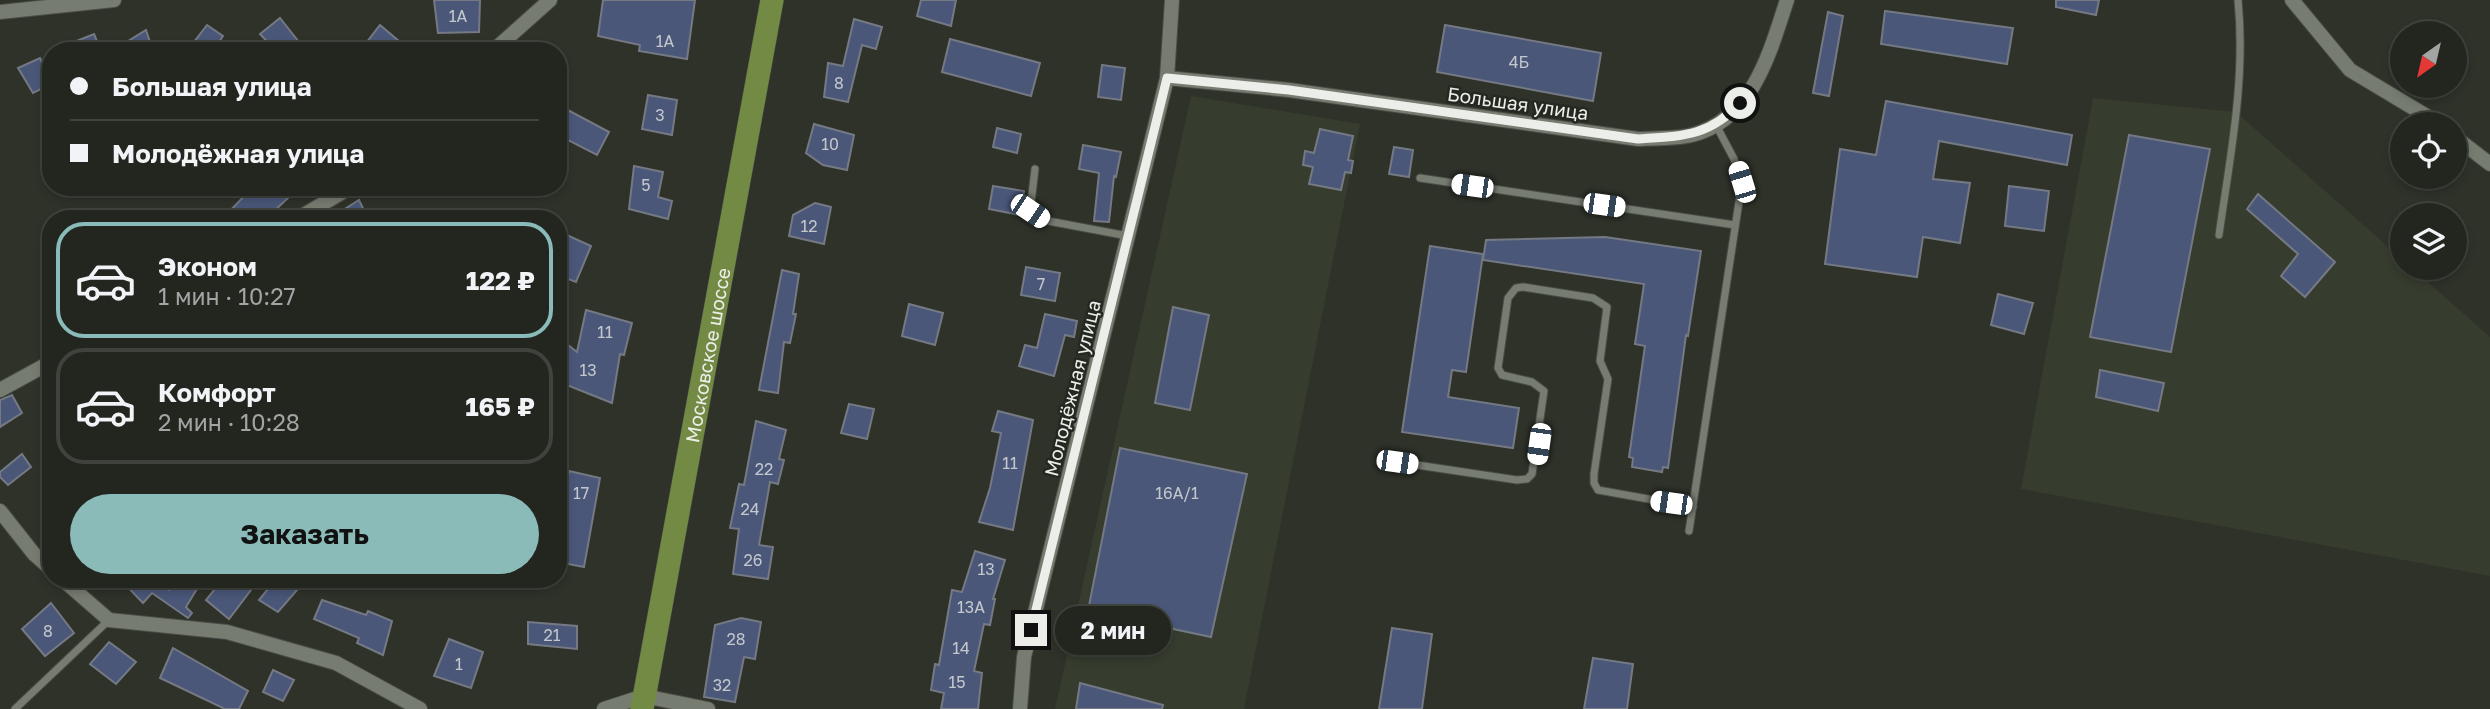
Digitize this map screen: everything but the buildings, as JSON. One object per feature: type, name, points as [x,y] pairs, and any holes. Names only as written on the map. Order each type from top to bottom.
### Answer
[{"type":"main road","name":"Московское шоссе","points":[[643,703],[772,0]]},
{"type":"street","points":[[0,12],[114,0]]},
{"type":"street","points":[[503,42],[550,0]]},
{"type":"street","name":"Молодёжная улица","points":[[1020,709],[1024,657],[1167,78],[1171,0]]},
{"type":"street","name":"Большая улица","points":[[1167,78],[1289,90],[1638,139],[1692,135],[1724,120],[1756,86],[1787,0]]},
{"type":"street","points":[[2292,0],[2350,70],[2420,112]]},
{"type":"street","points":[[2467,146],[2490,164]]},
{"type":"street","points":[[312,210],[336,196]]},
{"type":"street","points":[[0,390],[42,367]]},
{"type":"street","points":[[0,511],[42,561]]},
{"type":"street","points":[[72,588],[109,621],[227,632],[263,642],[336,663],[420,709]]},
{"type":"street","points":[[604,709],[643,703],[708,709]]},
{"type":"lane","points":[[2219,234],[2240,84],[2242,38],[2238,0]]},
{"type":"lane","points":[[1689,531],[1742,182],[1734,159],[1716,124]]},
{"type":"lane","points":[[1035,169],[1030,211],[1043,220],[1129,236]]},
{"type":"lane","points":[[1420,178],[1735,225]]},
{"type":"lane","points":[[1397,462],[1527,479],[1535,467],[1546,397],[1539,385],[1510,379],[1502,375],[1498,368],[1508,298],[1516,288],[1523,287],[1593,298],[1607,307],[1600,361],[1608,379],[1594,483],[1598,490],[1607,494],[1693,507]]},
{"type":"lane","points":[[15,709],[109,621]]},
{"type":"shaded area","points":[[1191,96],[1360,124],[1244,709],[1055,709]]},
{"type":"shaded area","points":[[2093,98],[2236,112],[2390,248],[2390,280],[2426,280],[2490,337],[2490,576],[2021,489]]},
{"type":"route","points":[[1031,630],[1167,78],[1289,90],[1638,139],[1692,135],[1724,120],[1740,103]]}]
